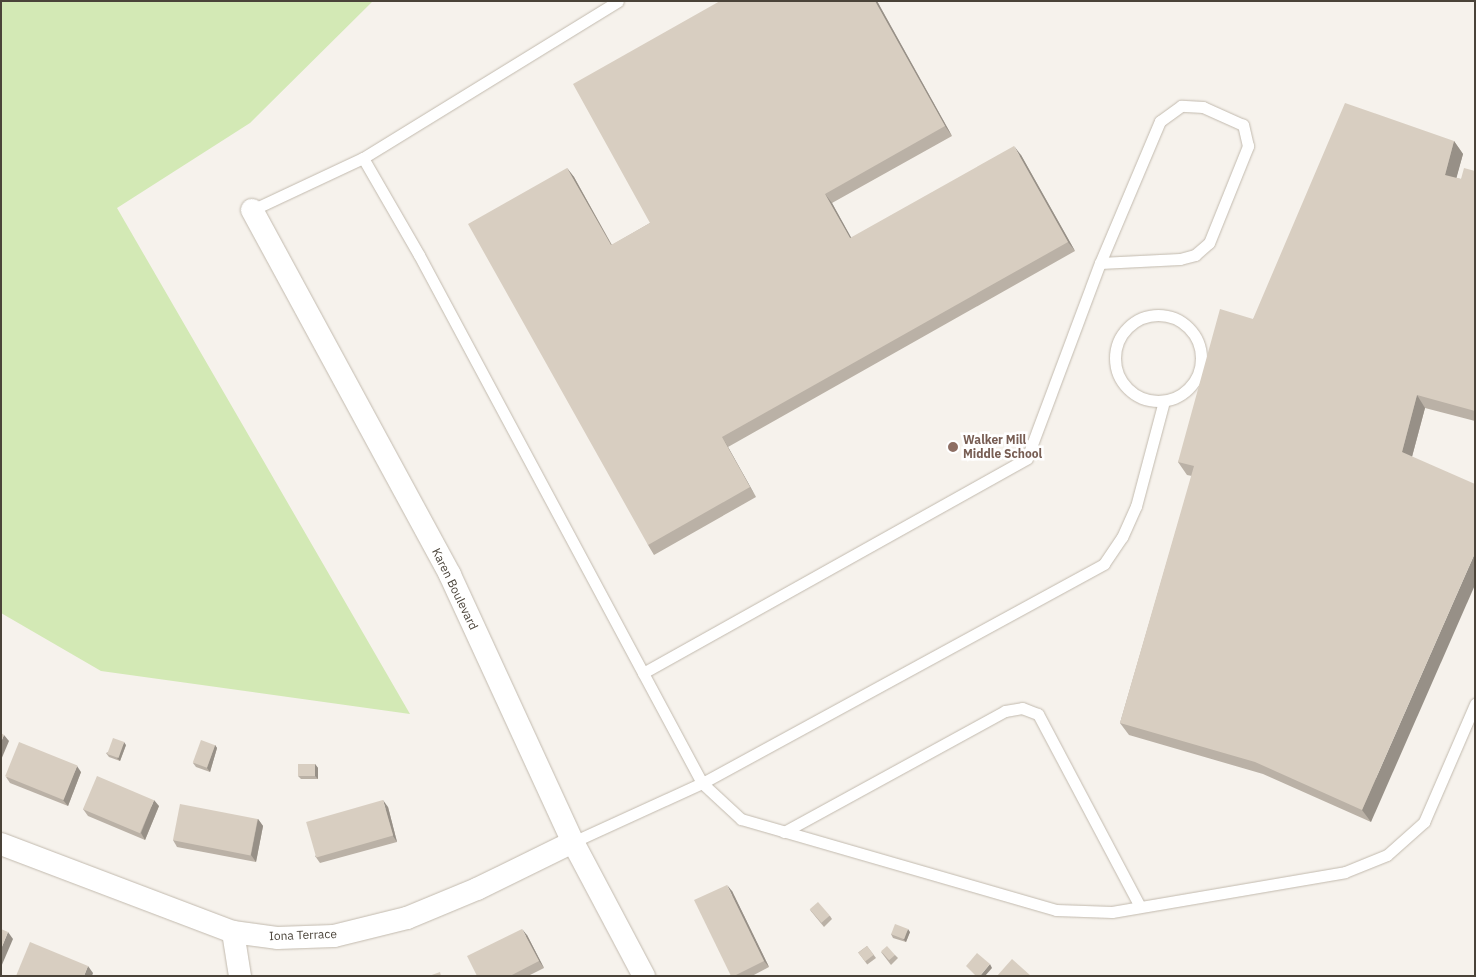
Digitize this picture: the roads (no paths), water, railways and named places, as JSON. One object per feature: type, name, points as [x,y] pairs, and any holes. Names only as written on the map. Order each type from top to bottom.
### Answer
[{"type":"street","name":"Karen Boulevard","points":[[252,210],[450,576],[573,842],[644,976]]},
{"type":"street","name":"Iona Terrace","points":[[1,844],[233,932],[277,938],[334,936],[407,918],[477,889],[573,842]]},
{"type":"street","points":[[233,932],[240,976]]},
{"type":"lane","points":[[252,210],[363,158],[592,15],[618,1]]},
{"type":"lane","points":[[643,673],[1027,458],[1100,263],[1160,121],[1181,106],[1203,107],[1243,125],[1248,146],[1241,169],[1210,243],[1194,255],[1180,259],[1100,263]]},
{"type":"lane","points":[[363,158],[419,255],[702,783],[741,819],[1056,910],[1112,912],[1345,872],[1386,855],[1424,822],[1475,704]]},
{"type":"lane","points":[[1159,314],[1174,317],[1187,325],[1196,336],[1201,351],[1201,364],[1197,378],[1189,389],[1177,397],[1164,401],[1151,401],[1138,396],[1126,389],[1118,377],[1115,364],[1115,349],[1121,335],[1131,324],[1144,316],[1159,314]]},
{"type":"lane","points":[[573,842],[702,783],[1104,564],[1122,537],[1136,506],[1164,401]]},
{"type":"lane","points":[[784,832],[1005,711],[1022,708],[1038,714],[1140,907]]},
{"type":"place","name":"Walker Mill Middle School","points":[[953,447]]}]
